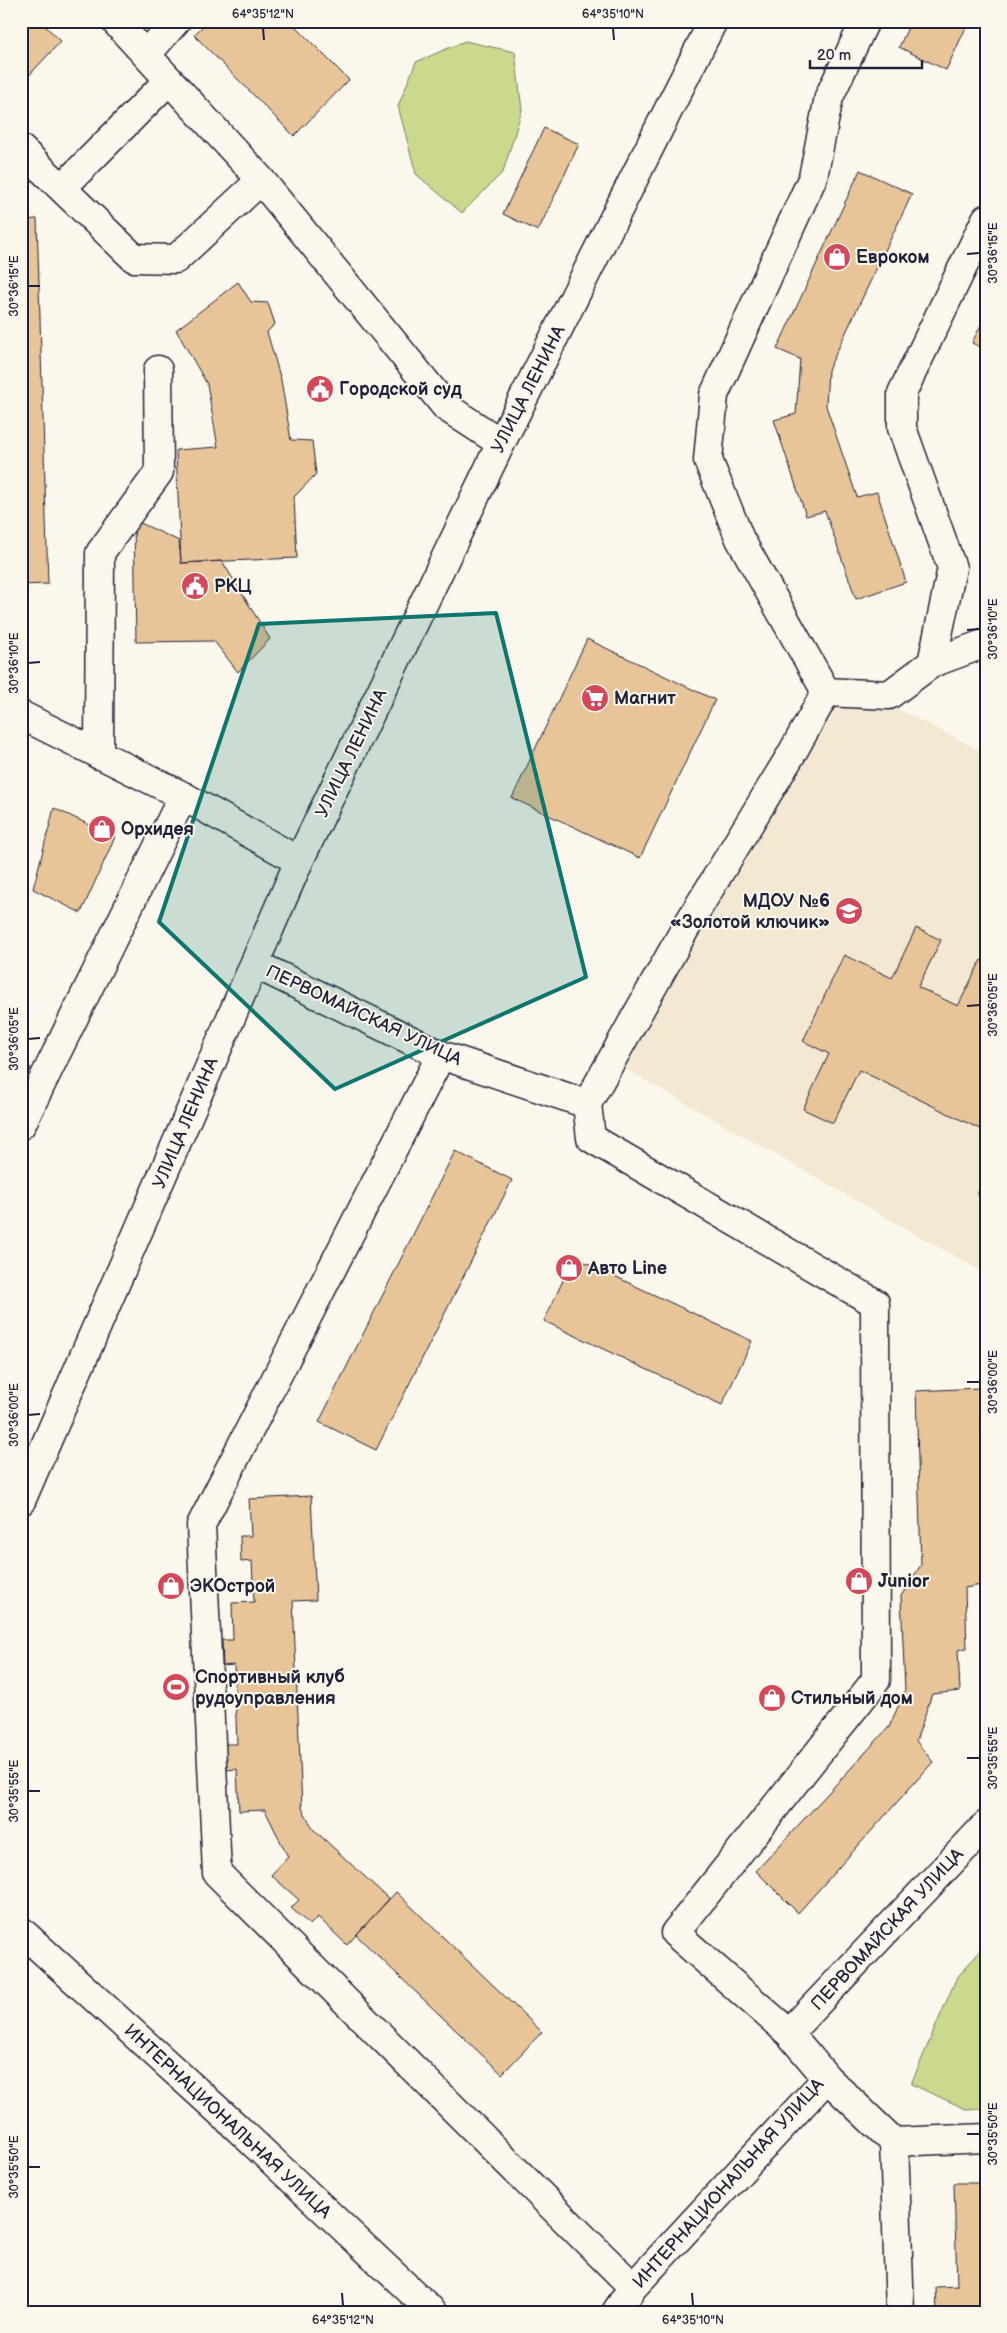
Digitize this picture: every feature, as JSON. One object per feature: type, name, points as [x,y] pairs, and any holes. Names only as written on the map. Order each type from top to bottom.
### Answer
[{"type":"street","points":[[115,21],[261,180],[446,407],[501,443]]},
{"type":"street","points":[[146,55],[176,21]]},
{"type":"street","name":"УЛИЦА ЛЕНИНА","points":[[21,1501],[28,1466],[255,964],[299,860],[501,443],[713,21]]},
{"type":"street","points":[[826,692],[740,538],[708,460],[714,395],[813,177],[829,97],[865,21]]},
{"type":"street","points":[[62,188],[169,80]]},
{"type":"street","points":[[21,149],[134,258],[176,259],[261,180]]},
{"type":"street","points":[[932,663],[952,568],[902,428],[902,393],[986,219]]},
{"type":"street","points":[[98,755],[100,553],[159,472],[158,370]]},
{"type":"street","points":[[826,692],[889,695],[932,663],[986,643]]},
{"type":"street","points":[[587,1104],[685,928],[791,755],[826,692]]},
{"type":"street","points":[[21,715],[183,796],[299,860]]},
{"type":"street","points":[[21,733],[54,732]]},
{"type":"street","points":[[21,1125],[183,796]]},
{"type":"street","name":"ПЕРВОМАЙСКАЯ УЛИЦА","points":[[255,964],[441,1055],[587,1104]]},
{"type":"street","points":[[441,1055],[201,1525],[217,1873],[633,2287]]},
{"type":"street","name":"ИНТЕРНАЦИОНАЛЬНАЯ УЛИЦА","points":[[587,1104],[591,1138],[875,1303],[876,1680],[675,1933],[789,2033],[827,2078],[633,2287],[616,2312]]},
{"type":"street","name":"ПЕРВОМАЙСКАЯ УЛИЦА","points":[[789,2033],[986,1825]]},
{"type":"street","name":"ИНТЕРНАЦИОНАЛЬНАЯ УЛИЦА","points":[[21,1931],[434,2312]]},
{"type":"street","points":[[827,2078],[894,2142],[900,2312]]},
{"type":"street","points":[[894,2142],[986,2138]]},
{"type":"highlighted area","points":[[496,613],[586,977],[335,1089],[159,922],[259,624]]},
{"type":"shaded area","name":"МДОУ №6 «Золотой ключик»","points":[[840,680],[986,753],[986,1274],[625,1069]]},
{"type":"green space","points":[[465,41],[515,52],[522,110],[503,172],[462,213],[416,174],[398,106],[416,62]]},
{"type":"green space","points":[[986,1943],[986,2108],[968,2110],[911,2084],[956,1979]]},
{"type":"building","points":[[21,21],[40,21],[61,41],[21,84]]},
{"type":"building","points":[[208,21],[290,21],[349,80],[294,136],[194,35]]},
{"type":"building","points":[[911,21],[969,21],[946,70],[899,47]]},
{"type":"building","points":[[544,128],[579,144],[538,231],[503,214]]},
{"type":"building","points":[[860,170],[912,194],[828,370],[826,406],[857,497],[877,492],[906,582],[856,599],[825,511],[806,516],[774,420],[796,414],[800,359],[777,349]]},
{"type":"building","points":[[37,219],[48,584],[21,585],[21,220]]},
{"type":"building","points":[[238,282],[251,302],[268,303],[275,324],[267,332],[281,380],[291,440],[312,441],[316,474],[294,497],[297,558],[181,563],[176,450],[218,447],[207,384],[176,330]]},
{"type":"building","points":[[986,315],[986,350],[972,343]]},
{"type":"building","points":[[134,520],[179,541],[181,563],[222,561],[270,639],[238,672],[214,641],[136,642]]},
{"type":"building","points":[[587,639],[715,700],[640,858],[512,798]]},
{"type":"building","points":[[54,808],[115,837],[81,913],[33,889]]},
{"type":"building","points":[[916,928],[941,940],[918,987],[958,1006],[981,960],[986,962],[986,1132],[859,1070],[833,1123],[803,1109],[829,1054],[803,1041],[844,955],[892,978]]},
{"type":"building","points":[[21,1062],[31,1068],[21,1085]]},
{"type":"building","points":[[455,1151],[512,1180],[376,1450],[319,1422]]},
{"type":"building","points":[[986,1177],[986,1198],[977,1194]]},
{"type":"building","points":[[574,1257],[752,1341],[722,1405],[544,1321]]},
{"type":"building","points":[[980,1388],[986,1584],[965,1588],[967,1648],[958,1650],[960,1691],[932,1694],[916,1741],[933,1762],[798,1913],[756,1871],[889,1727],[905,1691],[901,1596],[921,1565],[916,1391]]},
{"type":"building","points":[[311,1496],[316,1600],[293,1601],[302,1808],[313,1829],[389,1899],[347,1945],[318,1917],[310,1925],[291,1908],[299,1900],[271,1875],[288,1857],[265,1810],[239,1811],[237,1769],[227,1770],[225,1744],[237,1744],[234,1665],[223,1666],[222,1640],[233,1640],[232,1603],[254,1602],[252,1561],[241,1562],[240,1536],[251,1536],[249,1499]]},
{"type":"building","points":[[396,1892],[542,2032],[502,2074],[356,1935]]},
{"type":"building","points":[[954,2183],[986,2183],[986,2312],[937,2312],[936,2287],[957,2286]]},
{"type":"place","name":"Евроком","points":[[837,257]]},
{"type":"place","name":"Городской суд","points":[[320,389]]},
{"type":"place","name":"РКЦ","points":[[195,586]]},
{"type":"place","name":"Магнит","points":[[595,698]]},
{"type":"place","name":"Орхидея","points":[[102,829]]},
{"type":"place","name":"МДОУ №6 «Золотой ключик»","points":[[849,911]]},
{"type":"place","name":"Авто Line","points":[[569,1268]]},
{"type":"place","name":"Junior","points":[[859,1581]]},
{"type":"place","name":"ЭКОстрой","points":[[171,1586]]},
{"type":"place","name":"Спортивный клуб рудоуправления","points":[[176,1687]]},
{"type":"place","name":"Стильный дом","points":[[772,1698]]}]
